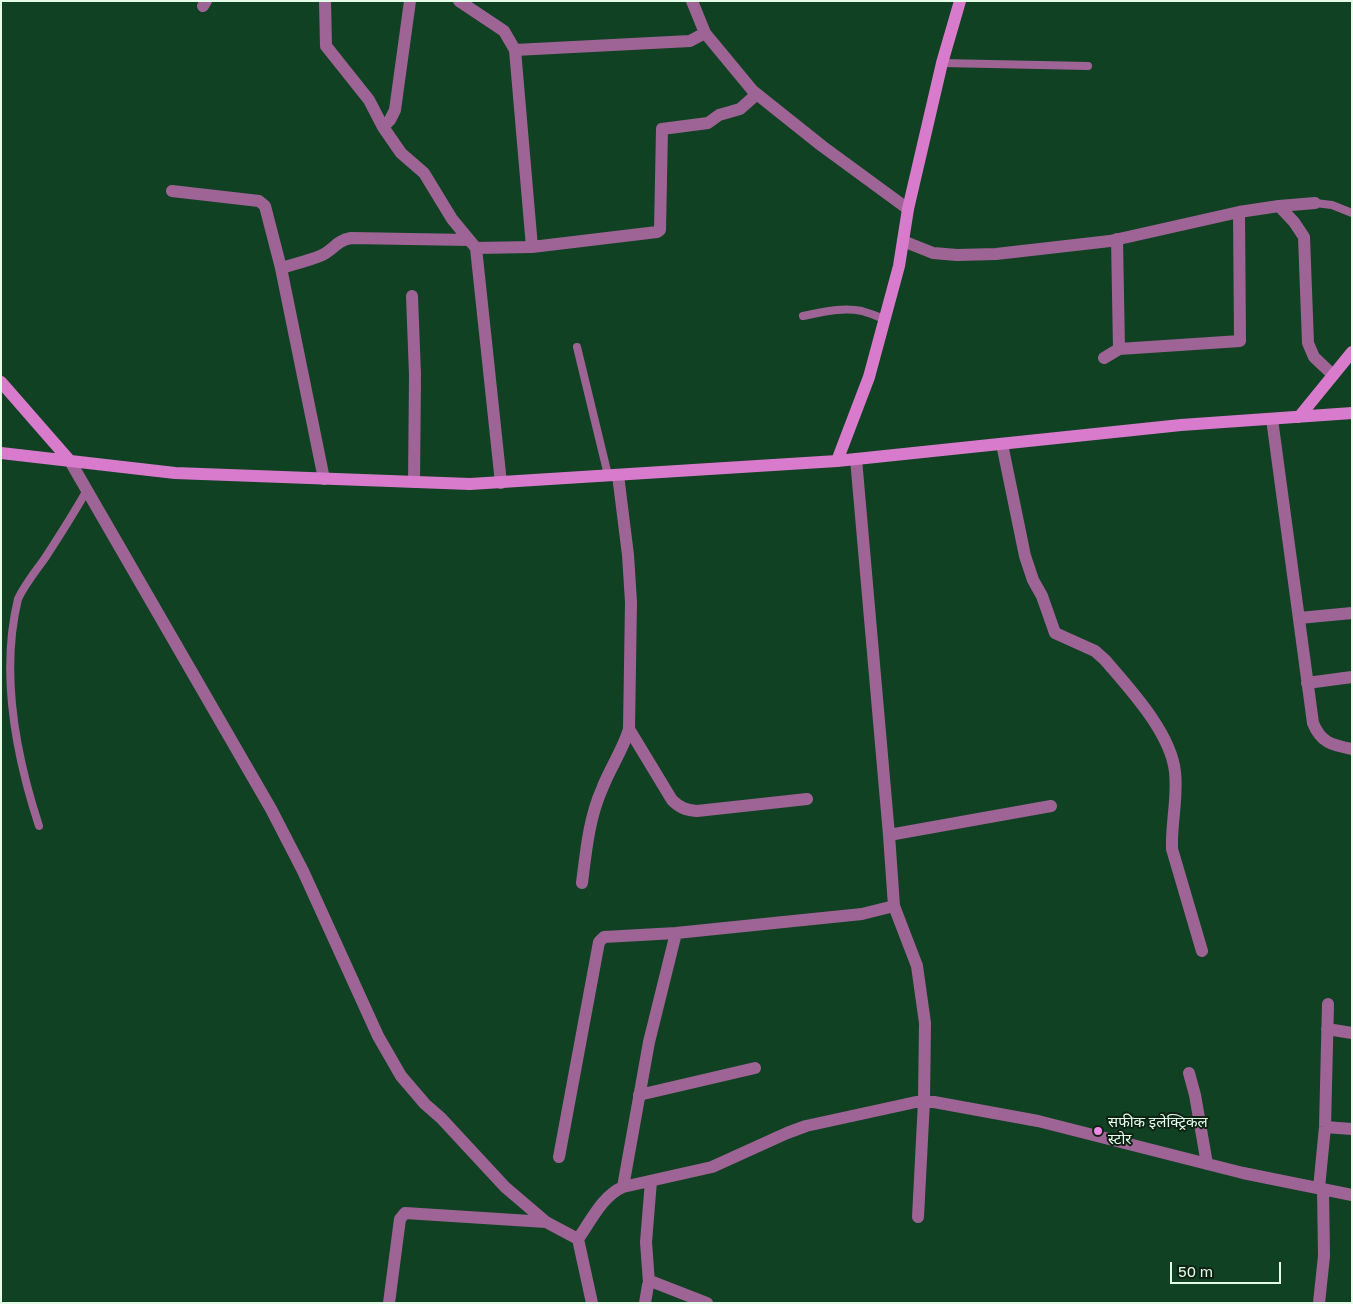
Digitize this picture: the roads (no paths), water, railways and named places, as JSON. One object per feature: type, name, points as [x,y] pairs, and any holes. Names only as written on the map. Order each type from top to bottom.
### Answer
[{"type":"main road","points":[[837,460],[868,376],[899,266],[908,209],[942,63],[960,1]]},
{"type":"main road","points":[[1299,417],[1352,352]]},
{"type":"main road","points":[[1,382],[70,461]]},
{"type":"main road","points":[[1,453],[175,473],[470,484],[837,460],[1181,426],[1352,413]]},
{"type":"street","points":[[325,1],[326,46],[369,100],[401,153],[424,173],[452,219],[473,244],[501,483]]},
{"type":"street","points":[[384,127],[395,110],[410,1]]},
{"type":"street","points":[[459,1],[504,31],[516,50],[532,247]]},
{"type":"street","points":[[692,1],[705,34],[756,94],[822,146],[908,209]]},
{"type":"street","points":[[516,50],[690,41],[705,34]]},
{"type":"street","points":[[281,268],[320,256],[328,252],[335,244],[351,238],[532,247],[658,231],[662,129],[708,123],[719,115],[740,109],[756,94]]},
{"type":"street","points":[[172,191],[263,203],[265,206],[281,268],[324,479]]},
{"type":"street","points":[[903,241],[933,253],[957,255],[996,254],[1117,239],[1239,212],[1315,203]]},
{"type":"street","points":[[1279,206],[1294,222],[1304,237],[1308,343],[1314,357],[1333,375]]},
{"type":"street","points":[[1104,358],[1119,349],[1240,341],[1239,212]]},
{"type":"street","points":[[1117,239],[1119,349]]},
{"type":"street","points":[[412,296],[415,375],[414,482]]},
{"type":"street","points":[[1272,418],[1313,724],[1323,740],[1352,749]]},
{"type":"street","points":[[1002,444],[1025,556],[1033,580],[1042,596],[1055,634],[1095,651],[1105,660],[1162,733],[1170,748],[1175,772],[1176,796],[1172,849],[1202,951]]},
{"type":"street","points":[[856,458],[894,906],[918,971],[926,1034],[918,1217]]},
{"type":"street","points":[[70,461],[271,809],[303,871],[378,1036],[401,1076],[425,1104],[441,1118],[505,1187],[546,1222],[578,1239]]},
{"type":"street","points":[[582,882],[594,809],[602,788],[626,740],[629,729],[631,602],[628,555],[613,475]]},
{"type":"street","points":[[1299,618],[1352,613]]},
{"type":"street","points":[[1307,682],[1352,677]]},
{"type":"street","points":[[629,729],[672,800],[686,810],[697,811],[807,799]]},
{"type":"street","points":[[889,835],[1051,806]]},
{"type":"street","points":[[559,1157],[599,942],[604,936],[676,933],[862,914],[894,906]]},
{"type":"street","points":[[623,1187],[648,1042],[676,933]]},
{"type":"street","points":[[1319,1303],[1324,1256],[1321,1189],[1325,1126],[1328,1004]]},
{"type":"street","points":[[1327,1029],[1352,1033]]},
{"type":"street","points":[[639,1095],[755,1068]]},
{"type":"street","points":[[1189,1073],[1195,1095],[1207,1164]]},
{"type":"street","points":[[592,1303],[578,1239],[606,1199],[614,1191],[623,1187],[712,1167],[806,1126],[892,1106],[924,1101],[1038,1120],[1207,1164],[1352,1195]]},
{"type":"street","points":[[1325,1126],[1352,1129]]},
{"type":"street","points":[[645,1303],[649,1282],[646,1242],[651,1181]]},
{"type":"street","points":[[389,1303],[400,1219],[405,1213],[546,1222]]},
{"type":"street","points":[[649,1282],[708,1303]]},
{"type":"lane","points":[[942,63],[1088,66]]},
{"type":"lane","points":[[1315,203],[1332,205],[1352,213]]},
{"type":"lane","points":[[803,316],[834,310],[848,310],[861,311],[884,319]]},
{"type":"lane","points":[[577,348],[613,475]]},
{"type":"lane","points":[[39,826],[14,750],[3,700],[2,661],[6,627],[19,597],[87,490]]},
{"type":"place","name":"सफीक इलेक्ट्रिकल स्टोर","points":[[1098,1131]]}]
